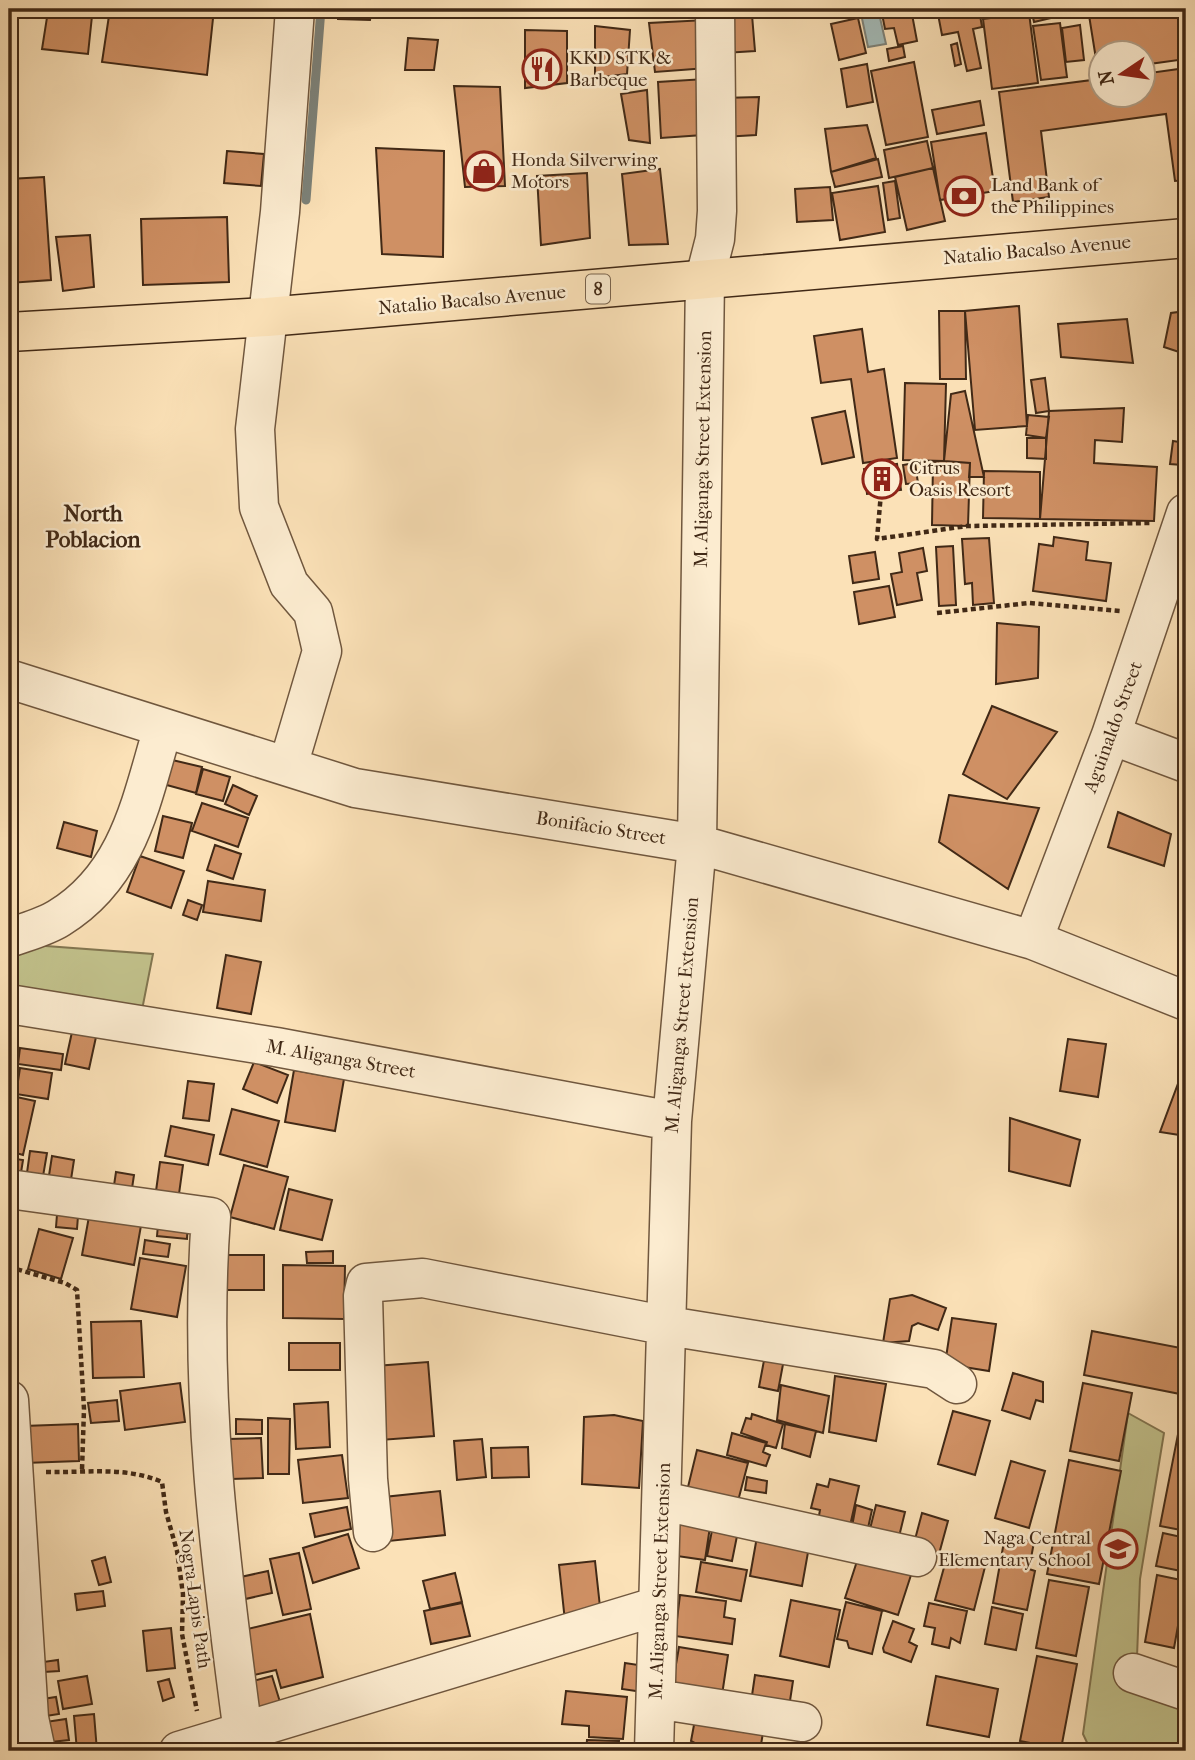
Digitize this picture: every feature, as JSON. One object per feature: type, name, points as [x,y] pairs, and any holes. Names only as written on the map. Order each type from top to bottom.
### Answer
[{"type":"highway","name":"Natalio Bacalso Avenue","points":[[9,332],[267,317],[1186,238]]},
{"type":"street","points":[[288,766],[321,651],[313,612],[289,583],[259,507],[255,429],[280,212],[295,9]]},
{"type":"street","name":"M. Aliganga Street Extension","points":[[654,1751],[672,1121],[697,844],[705,278],[715,239],[717,211],[715,9]]},
{"type":"street","name":"Aguinaldo Street","points":[[1033,940],[1111,735],[1184,519]]},
{"type":"street","name":"Bonifacio Street","points":[[9,679],[355,788],[697,844],[1033,940],[1186,1001]]},
{"type":"street","points":[[9,938],[58,919],[91,894],[127,843],[163,728]]},
{"type":"street","points":[[1111,735],[1186,763]]},
{"type":"street","name":"M. Aliganga Street","points":[[9,1004],[276,1047],[672,1121]]},
{"type":"street","points":[[9,1189],[211,1217],[206,1290],[207,1397],[220,1560],[243,1732]]},
{"type":"street","points":[[373,1532],[368,1479],[363,1296],[366,1283],[423,1278],[668,1326],[934,1369],[957,1384]]},
{"type":"street","points":[[9,1400],[29,1718],[36,1751]]},
{"type":"street","points":[[663,1501],[917,1557]]},
{"type":"street","points":[[189,1748],[658,1606]]},
{"type":"street","points":[[1133,1674],[1186,1692]]},
{"type":"street","points":[[656,1699],[803,1723]]},
{"type":"path","points":[[881,493],[877,540],[967,526],[1184,519]]},
{"type":"path","points":[[937,613],[1028,603],[1093,607],[1152,616]]},
{"type":"path","points":[[9,1266],[65,1283],[77,1290],[84,1409],[82,1470]]},
{"type":"path","name":"Nogra-Lapis Path","points":[[13,1472],[82,1470],[143,1474],[162,1482],[166,1512],[177,1551],[183,1594],[182,1634],[192,1679],[189,1748]]},
{"type":"green space","points":[[19,944],[153,954],[141,1015],[14,994]]},
{"type":"green space","points":[[1128,1413],[1164,1433],[1140,1579],[1136,1683],[1186,1707],[1186,1751],[1091,1751],[1083,1734]]},
{"type":"water","points":[[860,9],[878,9],[886,44],[868,47]]},
{"type":"building","points":[[110,9],[214,9],[207,75],[102,62]]},
{"type":"building","points":[[338,9],[372,9],[370,20],[338,19]]},
{"type":"building","points":[[721,9],[740,9],[741,15],[752,15],[755,51],[724,53]]},
{"type":"building","points":[[881,9],[911,9],[917,41],[898,45],[894,28],[885,29]]},
{"type":"building","points":[[937,9],[979,9],[982,27],[973,29],[981,68],[967,71],[958,32],[942,35]]},
{"type":"building","points":[[1049,9],[1051,18],[1034,22],[1032,13]]},
{"type":"building","points":[[1088,9],[1178,9],[1186,59],[1156,63],[1156,38],[1093,38]]},
{"type":"building","points":[[1178,9],[1186,9],[1186,33],[1182,34]]},
{"type":"building","points":[[48,11],[92,16],[88,54],[42,49]]},
{"type":"building","points":[[1029,13],[1038,83],[992,89],[983,19]]},
{"type":"building","points":[[858,18],[866,53],[839,60],[831,24]]},
{"type":"building","points":[[706,20],[707,68],[655,72],[649,23]]},
{"type":"building","points":[[1060,23],[1067,77],[1041,80],[1033,26]]},
{"type":"building","points":[[1080,25],[1084,60],[1066,62],[1062,28]]},
{"type":"building","points":[[595,26],[630,30],[627,74],[595,78]]},
{"type":"building","points":[[525,30],[567,31],[567,83],[525,88]]},
{"type":"building","points":[[408,38],[438,40],[434,70],[405,70]]},
{"type":"building","points":[[957,43],[961,64],[955,66],[951,45]]},
{"type":"building","points":[[903,46],[905,57],[889,61],[887,49]]},
{"type":"building","points":[[914,62],[928,137],[886,145],[871,71]]},
{"type":"building","points":[[867,64],[873,102],[847,107],[841,69]]},
{"type":"building","points":[[1186,68],[1186,180],[1175,181],[1166,114],[1041,131],[1049,197],[1013,202],[999,92],[1086,81],[1086,108],[1156,108],[1156,72]]},
{"type":"building","points":[[705,79],[703,135],[661,138],[658,82]]},
{"type":"building","points":[[454,86],[500,87],[505,186],[465,187]]},
{"type":"building","points":[[647,90],[650,143],[629,140],[621,94]]},
{"type":"building","points":[[759,97],[756,135],[723,137],[721,98]]},
{"type":"building","points":[[980,101],[984,125],[937,134],[932,110]]},
{"type":"building","points":[[867,125],[876,158],[831,172],[825,129]]},
{"type":"building","points":[[986,133],[995,191],[940,200],[931,142]]},
{"type":"building","points":[[927,141],[933,168],[889,178],[884,150]]},
{"type":"building","points":[[376,148],[444,151],[443,257],[382,254]]},
{"type":"building","points":[[227,151],[264,154],[261,186],[224,183]]},
{"type":"building","points":[[878,159],[882,177],[835,187],[831,172]]},
{"type":"building","points":[[933,168],[945,221],[907,230],[895,177]]},
{"type":"building","points":[[660,169],[668,244],[629,245],[622,174]]},
{"type":"building","points":[[587,173],[590,238],[541,245],[537,176]]},
{"type":"building","points":[[44,177],[51,280],[9,283],[9,179]]},
{"type":"building","points":[[895,181],[900,218],[888,220],[883,183]]},
{"type":"building","points":[[878,186],[885,232],[840,240],[832,193]]},
{"type":"building","points":[[830,187],[833,220],[797,222],[795,189]]},
{"type":"building","points":[[227,217],[229,282],[143,285],[141,219]]},
{"type":"building","points":[[90,235],[94,287],[63,291],[56,237]]},
{"type":"building","points":[[1019,306],[1027,426],[975,430],[965,311]]},
{"type":"building","points":[[939,311],[965,311],[966,379],[940,379]]},
{"type":"building","points":[[1186,311],[1185,354],[1164,347],[1171,313]]},
{"type":"building","points":[[1127,319],[1133,363],[1061,357],[1058,324]]},
{"type":"building","points":[[862,329],[868,372],[884,369],[897,458],[863,463],[851,379],[821,383],[814,336]]},
{"type":"building","points":[[1045,378],[1049,411],[1036,413],[1031,380]]},
{"type":"building","points":[[905,383],[946,384],[944,461],[903,460]]},
{"type":"building","points":[[965,391],[984,477],[969,477],[970,463],[944,461],[951,394]]},
{"type":"building","points":[[1124,408],[1122,442],[1095,440],[1094,463],[1157,467],[1154,521],[1040,519],[1049,411]]},
{"type":"building","points":[[845,411],[854,457],[822,464],[812,418]]},
{"type":"building","points":[[1028,415],[1049,417],[1046,438],[1026,435]]},
{"type":"building","points":[[1027,438],[1046,438],[1046,459],[1027,458]]},
{"type":"building","points":[[1173,441],[1186,443],[1182,465],[1170,464]]},
{"type":"building","points":[[933,462],[970,463],[968,526],[932,525]]},
{"type":"building","points":[[915,463],[918,483],[906,484],[903,465]]},
{"type":"building","name":"Citrus Oasis Resort","points":[[897,464],[901,490],[867,494],[864,469]]},
{"type":"building","points":[[984,471],[1040,472],[1040,519],[983,518]]},
{"type":"building","points":[[1054,537],[1088,542],[1086,560],[1111,563],[1106,601],[1033,591],[1039,544],[1053,546]]},
{"type":"building","points":[[989,538],[994,603],[973,605],[972,583],[965,584],[962,539]]},
{"type":"building","points":[[953,546],[956,605],[939,606],[936,547]]},
{"type":"building","points":[[923,548],[927,571],[917,573],[922,600],[897,605],[891,574],[902,572],[899,553]]},
{"type":"building","points":[[875,552],[879,579],[853,583],[849,556]]},
{"type":"building","points":[[889,586],[895,617],[859,624],[854,592]]},
{"type":"building","points":[[997,623],[1039,627],[1038,678],[996,684]]},
{"type":"building","points":[[992,706],[1057,732],[1007,799],[963,774]]},
{"type":"building","points":[[168,759],[202,767],[196,793],[163,784]]},
{"type":"building","points":[[203,769],[230,777],[223,801],[196,794]]},
{"type":"building","points":[[233,785],[257,796],[249,815],[225,804]]},
{"type":"building","points":[[949,795],[1039,808],[1008,889],[939,842]]},
{"type":"building","points":[[202,803],[248,818],[238,847],[192,831]]},
{"type":"building","points":[[1118,812],[1171,834],[1164,866],[1108,847]]},
{"type":"building","points":[[163,816],[192,823],[183,858],[155,851]]},
{"type":"building","points":[[64,822],[97,831],[91,857],[57,848]]},
{"type":"building","points":[[215,845],[241,854],[233,879],[207,870]]},
{"type":"building","points":[[140,856],[184,871],[171,908],[127,892]]},
{"type":"building","points":[[208,881],[265,890],[261,921],[203,912]]},
{"type":"building","points":[[188,900],[202,905],[197,920],[183,915]]},
{"type":"building","points":[[226,955],[261,962],[251,1014],[217,1008]]},
{"type":"building","points":[[72,1032],[96,1037],[89,1069],[65,1064]]},
{"type":"building","points":[[1068,1039],[1106,1044],[1098,1097],[1060,1091]]},
{"type":"building","points":[[20,1048],[63,1054],[61,1070],[18,1064]]},
{"type":"building","points":[[254,1062],[288,1075],[277,1103],[243,1089]]},
{"type":"building","points":[[20,1068],[52,1073],[48,1099],[16,1094]]},
{"type":"building","points":[[294,1070],[344,1079],[335,1131],[285,1122]]},
{"type":"building","points":[[188,1081],[214,1084],[209,1121],[183,1118]]},
{"type":"building","points":[[1179,1081],[1186,1083],[1186,1136],[1160,1132]]},
{"type":"building","points":[[12,1096],[35,1101],[23,1155],[9,1151]]},
{"type":"building","points":[[232,1109],[279,1121],[267,1167],[220,1154]]},
{"type":"building","points":[[1010,1118],[1080,1140],[1070,1186],[1009,1171]]},
{"type":"building","points":[[171,1126],[214,1135],[208,1165],[165,1156]]},
{"type":"building","points":[[30,1151],[47,1153],[42,1182],[26,1180]]},
{"type":"building","points":[[52,1156],[74,1160],[70,1186],[48,1182]]},
{"type":"building","points":[[9,1158],[23,1160],[20,1179],[9,1177]]},
{"type":"building","points":[[160,1162],[183,1165],[179,1194],[156,1191]]},
{"type":"building","points":[[244,1165],[288,1177],[274,1229],[230,1217]]},
{"type":"building","points":[[116,1172],[134,1175],[131,1195],[113,1192]]},
{"type":"building","points":[[289,1189],[332,1200],[322,1240],[280,1230]]},
{"type":"building","points":[[58,1202],[79,1203],[77,1229],[56,1227]]},
{"type":"building","points":[[90,1211],[142,1220],[134,1265],[82,1255]]},
{"type":"building","points":[[159,1214],[188,1217],[187,1239],[157,1236]]},
{"type":"building","points":[[39,1229],[73,1238],[61,1279],[28,1269]]},
{"type":"building","points":[[145,1240],[170,1244],[168,1257],[143,1254]]},
{"type":"building","points":[[333,1251],[333,1263],[307,1263],[306,1252]]},
{"type":"building","points":[[223,1255],[264,1255],[264,1290],[223,1290]]},
{"type":"building","points":[[140,1258],[186,1266],[177,1317],[131,1309]]},
{"type":"building","points":[[283,1265],[345,1266],[344,1319],[283,1318]]},
{"type":"building","points":[[912,1295],[946,1308],[938,1330],[918,1323],[912,1326],[909,1341],[883,1343],[890,1299]]},
{"type":"building","points":[[952,1318],[996,1324],[989,1371],[945,1364]]},
{"type":"building","points":[[141,1321],[144,1377],[93,1378],[91,1322]]},
{"type":"building","points":[[1092,1331],[1186,1349],[1180,1394],[1084,1375]]},
{"type":"building","points":[[289,1343],[340,1343],[340,1370],[289,1370]]},
{"type":"building","points":[[765,1355],[784,1359],[778,1391],[759,1387]]},
{"type":"building","points":[[428,1362],[434,1436],[380,1440],[375,1366]]},
{"type":"building","points":[[1013,1373],[1043,1382],[1043,1402],[1036,1400],[1030,1419],[1002,1410]]},
{"type":"building","points":[[835,1376],[886,1384],[876,1441],[829,1432]]},
{"type":"building","points":[[180,1383],[185,1422],[125,1430],[120,1391]]},
{"type":"building","points":[[1083,1383],[1132,1393],[1119,1461],[1070,1451]]},
{"type":"building","points":[[781,1385],[829,1396],[823,1433],[777,1420]]},
{"type":"building","points":[[117,1400],[119,1421],[91,1423],[88,1403]]},
{"type":"building","points":[[328,1402],[330,1447],[296,1449],[294,1404]]},
{"type":"building","points":[[953,1411],[990,1421],[975,1475],[938,1464]]},
{"type":"building","points":[[752,1414],[783,1424],[776,1448],[741,1433],[746,1418],[751,1419]]},
{"type":"building","points":[[614,1415],[643,1421],[639,1488],[582,1484],[584,1417]]},
{"type":"building","points":[[268,1418],[290,1419],[289,1474],[268,1474]]},
{"type":"building","points":[[236,1419],[262,1420],[262,1434],[236,1434]]},
{"type":"building","points":[[78,1424],[79,1461],[25,1463],[24,1426]]},
{"type":"building","points":[[785,1424],[816,1431],[810,1457],[782,1448]]},
{"type":"building","points":[[1179,1429],[1186,1430],[1186,1531],[1160,1526]]},
{"type":"building","points":[[732,1433],[766,1443],[763,1452],[770,1455],[766,1466],[727,1455]]},
{"type":"building","points":[[261,1438],[263,1478],[231,1479],[229,1439]]},
{"type":"building","points":[[482,1439],[486,1477],[457,1480],[454,1441]]},
{"type":"building","points":[[528,1447],[529,1477],[492,1478],[491,1448]]},
{"type":"building","points":[[697,1450],[748,1463],[738,1501],[688,1487]]},
{"type":"building","points":[[342,1455],[348,1498],[303,1503],[298,1460]]},
{"type":"building","points":[[1069,1460],[1121,1471],[1099,1584],[1047,1574]]},
{"type":"building","points":[[1011,1461],[1045,1471],[1029,1528],[995,1518]]},
{"type":"building","points":[[747,1477],[767,1481],[766,1493],[745,1490]]},
{"type":"building","points":[[830,1479],[859,1486],[847,1539],[816,1532],[820,1510],[811,1508],[817,1484],[828,1487]]},
{"type":"building","points":[[440,1491],[445,1535],[389,1541],[384,1497]]},
{"type":"building","points":[[856,1505],[872,1510],[866,1537],[851,1532]]},
{"type":"building","points":[[876,1505],[905,1512],[896,1549],[867,1541]]},
{"type":"building","points":[[347,1507],[351,1529],[315,1537],[310,1514]]},
{"type":"building","points":[[922,1513],[948,1521],[939,1554],[913,1547]]},
{"type":"building","points":[[676,1514],[711,1520],[705,1560],[670,1555]]},
{"type":"building","points":[[715,1515],[740,1521],[732,1561],[707,1556]]},
{"type":"building","points":[[758,1531],[810,1541],[802,1586],[750,1576]]},
{"type":"building","points":[[1163,1533],[1186,1538],[1186,1572],[1156,1566]]},
{"type":"building","points":[[348,1534],[359,1568],[313,1583],[303,1548]]},
{"type":"building","points":[[1005,1536],[1034,1542],[1029,1569],[1035,1571],[1027,1610],[993,1603]]},
{"type":"building","points":[[299,1553],[311,1609],[283,1615],[270,1559]]},
{"type":"building","points":[[948,1553],[986,1563],[974,1610],[935,1600]]},
{"type":"building","points":[[859,1555],[912,1572],[898,1615],[845,1598]]},
{"type":"building","points":[[105,1557],[111,1582],[99,1585],[92,1561]]},
{"type":"building","points":[[595,1561],[601,1616],[565,1621],[559,1565]]},
{"type":"building","points":[[701,1562],[747,1570],[741,1601],[696,1592]]},
{"type":"building","points":[[268,1571],[272,1593],[232,1602],[227,1580]]},
{"type":"building","points":[[455,1573],[462,1602],[430,1609],[423,1581]]},
{"type":"building","points":[[1157,1575],[1186,1581],[1174,1648],[1145,1642]]},
{"type":"building","points":[[1049,1580],[1089,1587],[1076,1656],[1036,1648]]},
{"type":"building","points":[[103,1591],[105,1606],[77,1610],[75,1594]]},
{"type":"building","points":[[680,1595],[726,1601],[724,1617],[735,1619],[732,1644],[675,1636]]},
{"type":"building","points":[[791,1600],[840,1610],[829,1667],[780,1656]]},
{"type":"building","points":[[846,1602],[882,1611],[872,1654],[849,1648],[847,1641],[837,1639]]},
{"type":"building","points":[[462,1603],[470,1636],[431,1644],[424,1611]]},
{"type":"building","points":[[929,1603],[967,1611],[960,1643],[951,1638],[949,1648],[932,1644],[935,1628],[924,1626]]},
{"type":"building","points":[[992,1607],[1023,1614],[1016,1650],[985,1644]]},
{"type":"building","points":[[310,1614],[323,1677],[281,1688],[276,1670],[250,1676],[239,1631]]},
{"type":"building","points":[[893,1621],[914,1629],[909,1642],[917,1646],[911,1662],[884,1652]]},
{"type":"building","points":[[171,1628],[175,1668],[147,1671],[143,1631]]},
{"type":"building","points":[[679,1647],[728,1655],[722,1695],[672,1687]]},
{"type":"building","points":[[1037,1656],[1077,1664],[1061,1749],[1020,1741]]},
{"type":"building","points":[[58,1660],[59,1671],[44,1672],[43,1662]]},
{"type":"building","points":[[625,1663],[645,1666],[643,1692],[622,1689]]},
{"type":"building","points":[[755,1675],[793,1681],[788,1714],[750,1709]]},
{"type":"building","points":[[87,1676],[92,1704],[63,1709],[58,1681]]},
{"type":"building","points":[[272,1676],[280,1702],[245,1711],[238,1685]]},
{"type":"building","points":[[936,1676],[998,1689],[989,1737],[927,1725]]},
{"type":"building","points":[[169,1679],[174,1697],[163,1701],[158,1682]]},
{"type":"building","points":[[566,1691],[627,1697],[623,1739],[589,1737],[589,1726],[562,1724]]},
{"type":"building","points":[[56,1697],[59,1714],[39,1717],[36,1700]]},
{"type":"building","points":[[697,1709],[765,1720],[760,1751],[704,1751],[704,1748],[691,1741]]},
{"type":"building","points":[[94,1714],[97,1751],[77,1751],[74,1716]]},
{"type":"building","points":[[66,1719],[69,1740],[42,1743],[39,1723]]},
{"type":"building","points":[[587,1740],[619,1741],[618,1751],[586,1751]]},
{"type":"building","points":[[73,1743],[74,1751],[43,1751],[43,1747]]},
{"type":"waterway","points":[[306,200],[321,9]]},
{"type":"place","name":"KKD STK & Barbeque","points":[[542,69]]},
{"type":"place","name":"Honda Silverwing Motors","points":[[484,171]]},
{"type":"place","name":"Land Bank of the Philippines","points":[[964,196]]},
{"type":"place","name":"Citrus Oasis Resort","points":[[882,479]]},
{"type":"place","name":"Naga Central Elementary School","points":[[1118,1549]]},
{"type":"district","name":"North Poblacion","points":[[93,526]]}]
